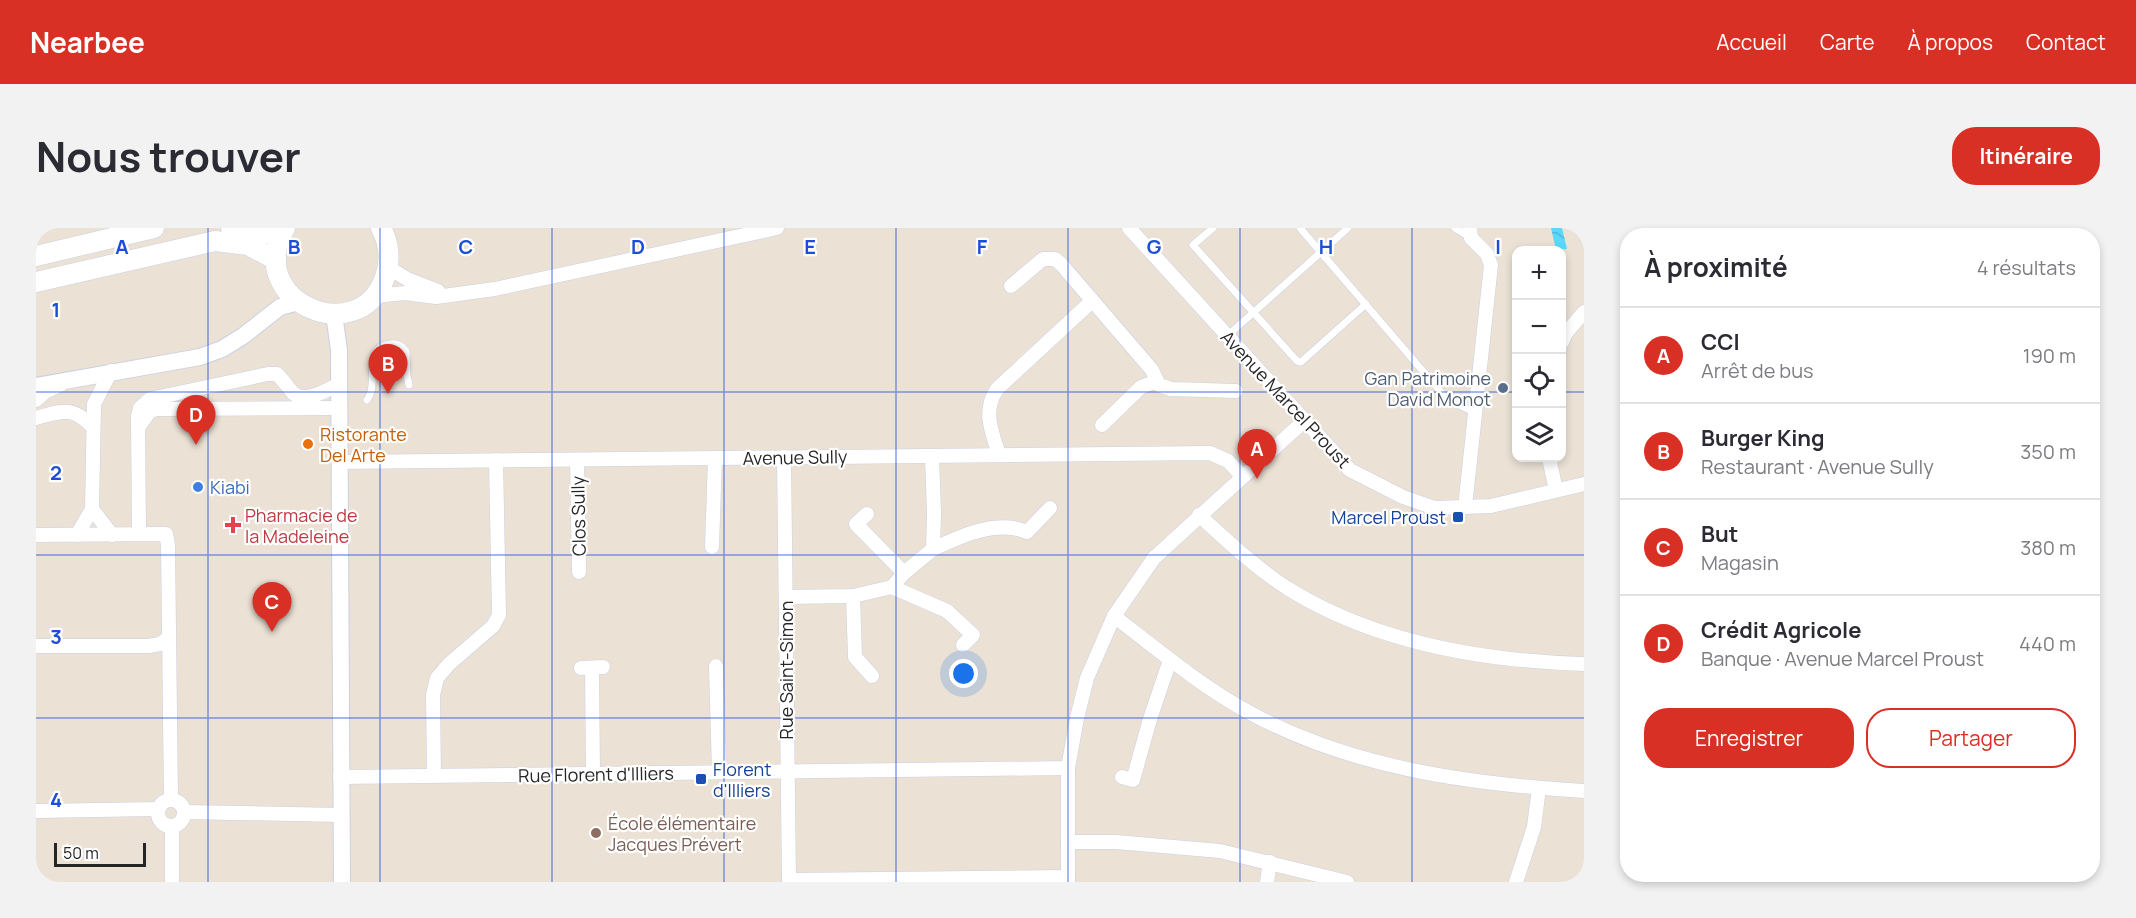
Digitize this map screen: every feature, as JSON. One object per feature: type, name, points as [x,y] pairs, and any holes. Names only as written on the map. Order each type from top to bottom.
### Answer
[{"type":"main road","points":[[36,256],[154,228]]},
{"type":"main road","points":[[231,228],[263,234],[284,229]]},
{"type":"main road","points":[[284,229],[277,244],[276,260],[282,283],[298,302],[321,313],[334,314],[349,312],[363,306],[375,296],[383,284],[388,268],[389,251],[386,230]]},
{"type":"main road","points":[[36,282],[215,241],[248,245],[276,260]]},
{"type":"street","points":[[375,296],[405,293],[436,297],[495,289],[777,228]]},
{"type":"street","name":"Avenue Marcel Proust","points":[[1129,228],[1350,470],[1403,498],[1435,508],[1491,506],[1584,484]]},
{"type":"street","points":[[1465,507],[1491,265],[1487,254],[1471,233]]},
{"type":"street","points":[[1011,286],[1042,259],[1055,259],[1152,370],[1159,385],[1171,389],[1236,391]]},
{"type":"street","points":[[388,268],[407,279],[448,294]]},
{"type":"street","points":[[999,455],[988,421],[991,398],[997,389],[1092,301]]},
{"type":"street","points":[[36,386],[200,357],[222,349],[243,336],[280,307],[298,302]]},
{"type":"street","points":[[1566,333],[1584,312]]},
{"type":"street","points":[[334,314],[339,350],[342,882]]},
{"type":"street","points":[[77,535],[92,509],[94,404],[111,371]]},
{"type":"street","points":[[139,534],[138,426],[140,408],[150,399],[257,376],[277,374],[295,395],[306,397],[339,384]]},
{"type":"street","points":[[36,400],[45,392],[74,378]]},
{"type":"street","points":[[1102,425],[1141,387],[1157,381]]},
{"type":"street","points":[[138,426],[150,411],[156,409],[339,408]]},
{"type":"street","points":[[36,418],[68,412],[80,414],[92,426]]},
{"type":"street","points":[[789,881],[1068,879],[1068,768],[1087,678],[1114,616],[1154,558],[1304,421]]},
{"type":"street","name":"Avenue Sully","points":[[339,462],[1210,453],[1228,461],[1242,476]]},
{"type":"street","points":[[932,456],[933,549]]},
{"type":"street","name":"Rue Saint-Simon","points":[[784,457],[789,881]]},
{"type":"street","points":[[712,547],[715,458]]},
{"type":"street","points":[[434,776],[433,695],[437,678],[449,664],[493,626],[499,615],[496,460]]},
{"type":"street","name":"Clos Sully","points":[[577,460],[579,572]]},
{"type":"street","points":[[1550,462],[1556,490]]},
{"type":"street","points":[[786,597],[853,596],[892,586],[933,549],[961,536],[990,529],[1016,527],[1027,532],[1050,508]]},
{"type":"street","points":[[92,509],[112,534]]},
{"type":"street","points":[[867,514],[856,524],[904,573]]},
{"type":"street","points":[[1199,515],[1245,557],[1287,588],[1333,612],[1378,631],[1424,645],[1464,653],[1507,659],[1584,664]]},
{"type":"street","points":[[36,522],[41,535],[166,534],[171,800]]},
{"type":"street","points":[[892,586],[947,611],[973,635],[963,645]]},
{"type":"street","points":[[853,596],[855,657],[873,676]]},
{"type":"street","points":[[1114,616],[1215,692],[1255,715],[1344,754],[1444,776],[1539,788],[1584,791]]},
{"type":"street","points":[[36,646],[149,646],[160,644],[168,638]]},
{"type":"street","points":[[1122,777],[1133,780],[1170,660]]},
{"type":"street","points":[[716,666],[718,772]]},
{"type":"street","points":[[592,667],[593,774]]},
{"type":"street","name":"Rue Florent d'Illiers","points":[[340,777],[1068,768]]},
{"type":"street","points":[[1516,882],[1534,827],[1539,788]]},
{"type":"street","points":[[171,800],[180,804],[184,812],[182,820],[172,826],[160,821],[158,809],[163,802],[171,800]]},
{"type":"street","points":[[36,811],[158,809]]},
{"type":"street","points":[[184,812],[341,815]]},
{"type":"street","points":[[172,826],[172,882]]},
{"type":"street","points":[[1068,842],[1116,842],[1220,851],[1347,882]]},
{"type":"street","points":[[1267,882],[1270,862]]},
{"type":"lane","points":[[1213,228],[1193,245],[1297,361],[1301,362],[1366,304]]},
{"type":"lane","points":[[1300,228],[1446,398],[1475,413]]},
{"type":"lane","points":[[1227,336],[1348,228]]},
{"type":"lane","points":[[1455,228],[1471,233]]},
{"type":"lane","points":[[367,400],[373,390],[374,355],[377,349],[386,344],[404,347],[406,376],[409,385]]},
{"type":"water","points":[[1551,228],[1562,228],[1567,249],[1566,246],[1555,246]]},
{"type":"place","name":"Gan Patrimoine David Monot","points":[[1503,388]]},
{"type":"place","name":"Burger King","points":[[388,394]]},
{"type":"place","name":"Ristorante Del Arte","points":[[308,444]]},
{"type":"place","name":"Crédit Agricole","points":[[196,445]]},
{"type":"place","name":"CCI","points":[[1257,479]]},
{"type":"place","name":"Kiabi","points":[[198,487]]},
{"type":"place","name":"Marcel Proust","points":[[1458,517]]},
{"type":"place","name":"Pharmacie de la Madeleine","points":[[233,525]]},
{"type":"place","name":"But","points":[[272,632]]},
{"type":"place","name":"Florent d'Illiers","points":[[701,779]]},
{"type":"place","name":"École élémentaire Jacques Prévert","points":[[596,833]]}]
